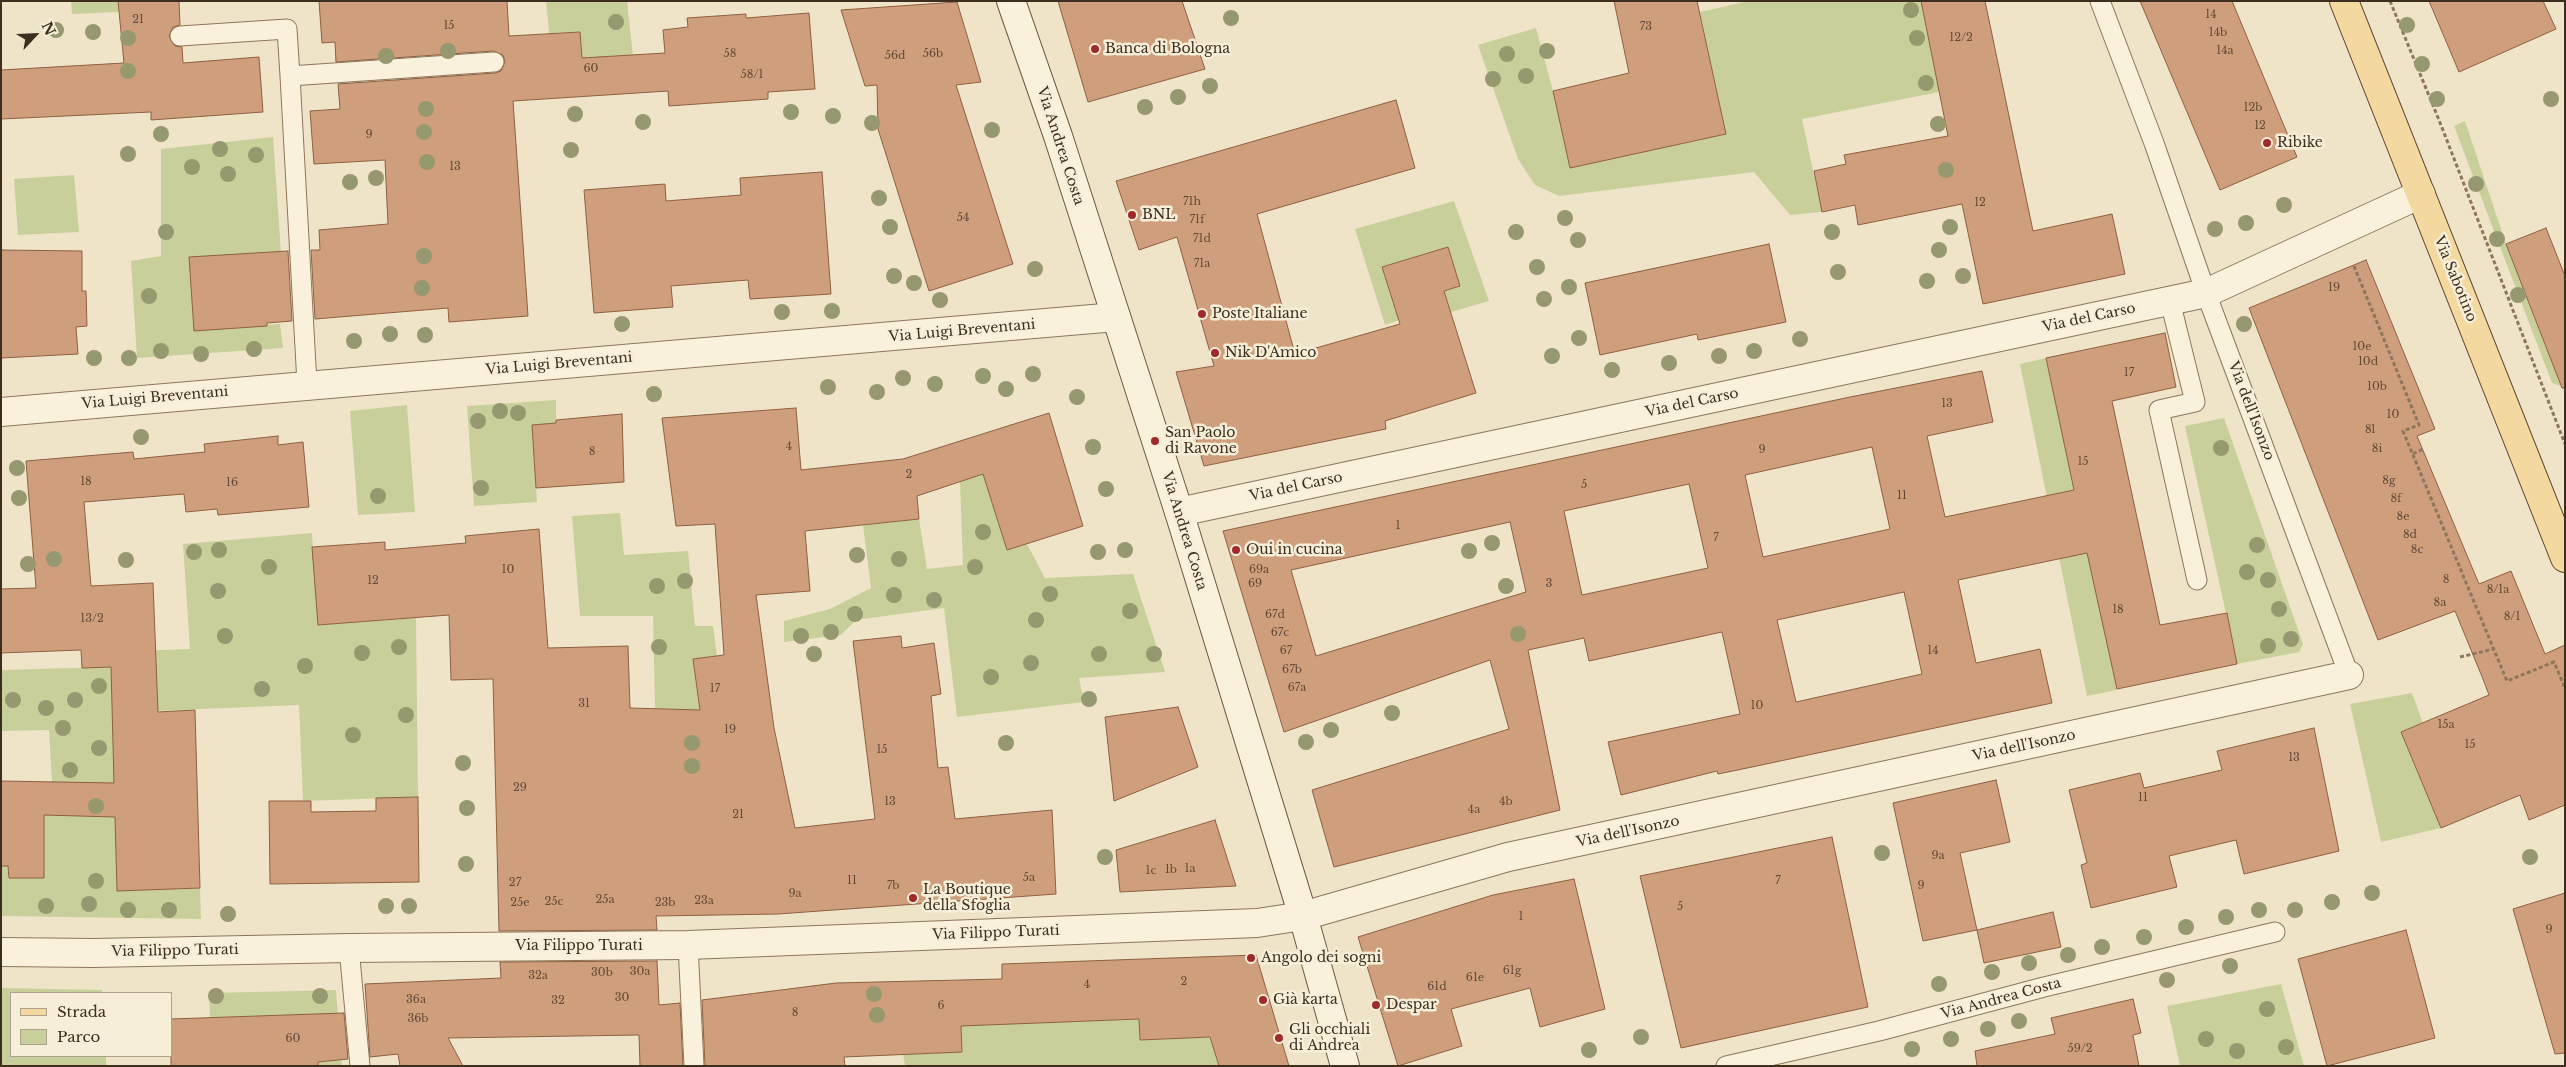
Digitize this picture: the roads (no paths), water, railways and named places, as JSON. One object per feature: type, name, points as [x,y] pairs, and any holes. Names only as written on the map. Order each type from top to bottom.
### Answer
[{"type":"main road","name":"Via Sabotino","points":[[2344,1],[2565,558]]},
{"type":"street","name":"Via Andrea Costa","points":[[1011,1],[1179,512],[1303,916],[1345,1066]]},
{"type":"street","name":"Via del Carso","points":[[1179,512],[2206,293],[2421,194]]},
{"type":"street","name":"Via Luigi Breventani","points":[[1,412],[307,384],[1116,317]]},
{"type":"street","name":"Via dell'Isonzo","points":[[1303,916],[1508,858],[2349,675]]},
{"type":"street","name":"Via Filippo Turati","points":[[1,952],[93,953],[350,948],[688,945],[1257,923],[1303,916]]},
{"type":"lane","points":[[2100,1],[2154,143],[2206,293]]},
{"type":"lane","points":[[180,36],[287,29],[307,384]]},
{"type":"lane","points":[[290,76],[494,62]]},
{"type":"lane","name":"Via dell'Isonzo","points":[[2206,293],[2349,675]]},
{"type":"lane","points":[[2170,301],[2194,402],[2159,410],[2197,580]]},
{"type":"lane","name":"Via Andrea Costa","points":[[1726,1066],[1879,1031],[2044,987],[2276,932]]},
{"type":"lane","points":[[688,945],[694,1066]]},
{"type":"lane","points":[[350,948],[360,1066]]},
{"type":"place","name":"Banca di Bologna","points":[[1095,49]]},
{"type":"place","name":"Ribike","points":[[2267,143]]},
{"type":"place","name":"BNL","points":[[1132,215]]},
{"type":"place","name":"Poste Italiane","points":[[1202,314]]},
{"type":"place","name":"Nik D'Amico","points":[[1215,353]]},
{"type":"place","name":"San Paolo di Ravone","points":[[1155,441]]},
{"type":"place","name":"Oui in cucina","points":[[1236,550]]},
{"type":"place","name":"La Boutique della Sfoglia","points":[[913,898]]},
{"type":"place","name":"Angolo dei sogni","points":[[1251,958]]},
{"type":"place","name":"Già karta","points":[[1263,1000]]},
{"type":"place","name":"Despar","points":[[1376,1005]]},
{"type":"place","name":"Gli occhiali di Andrea","points":[[1279,1038]]}]
